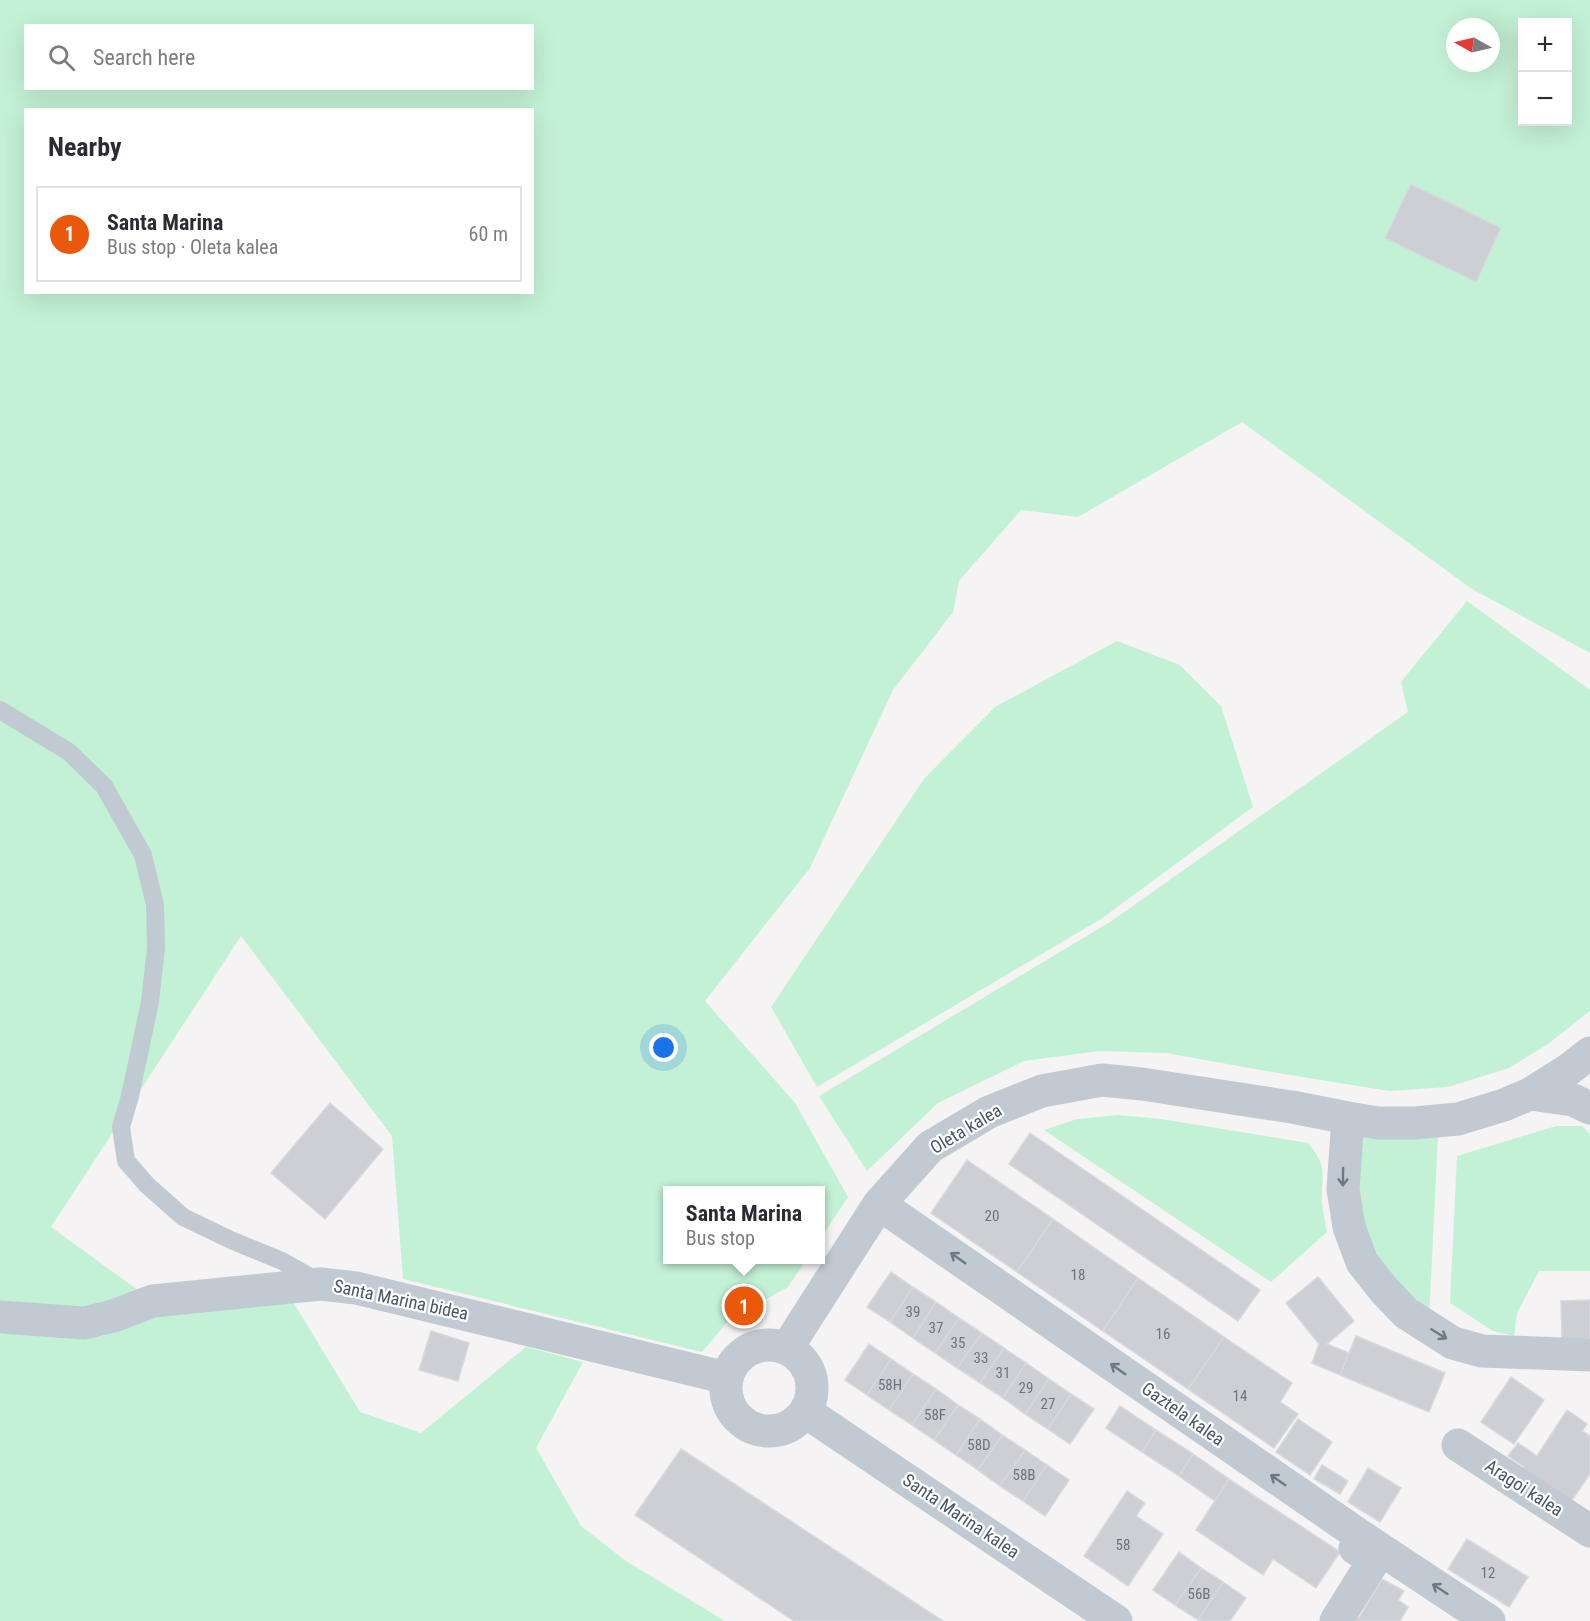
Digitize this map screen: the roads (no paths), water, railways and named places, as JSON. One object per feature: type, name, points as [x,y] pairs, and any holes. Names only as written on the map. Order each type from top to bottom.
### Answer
[{"type":"street","name":"Oleta kalea","points":[[787,1348],[879,1204],[930,1147],[989,1112],[1042,1092],[1102,1080],[1292,1107],[1378,1123],[1414,1123],[1448,1120],[1483,1113],[1530,1094],[1590,1053]]},
{"type":"street","points":[[1530,1094],[1573,1100],[1590,1108]]},
{"type":"street","points":[[1348,1118],[1343,1189],[1349,1227],[1362,1262],[1406,1313],[1453,1343],[1482,1351],[1590,1355]]},
{"type":"street","name":"Gaztela kalea","points":[[879,1204],[1362,1537],[1489,1621]]},
{"type":"street","name":"Santa Marina bidea","points":[[0,1317],[84,1323],[113,1316],[153,1301],[321,1284],[356,1288],[727,1378]]},
{"type":"street","points":[[772,1345],[787,1348],[799,1357],[808,1369],[813,1383],[812,1398],[806,1412],[785,1429],[772,1432],[758,1431],[745,1425],[728,1405],[725,1391],[727,1378],[733,1364],[743,1353],[757,1346],[772,1345]]},
{"type":"street","name":"Santa Marina kalea","points":[[806,1412],[1116,1621]]},
{"type":"street","name":"Aragoi kalea","points":[[1458,1444],[1590,1531]]},
{"type":"street","points":[[1336,1621],[1374,1560],[1355,1548],[1362,1537]]},
{"type":"lane","points":[[0,710],[69,752],[104,786],[142,855],[155,905],[156,948],[150,1002],[121,1127],[126,1161],[147,1185],[183,1217],[232,1241],[282,1261],[321,1284]]},
{"type":"place","name":"Santa Marina","points":[[744,1306]]}]
